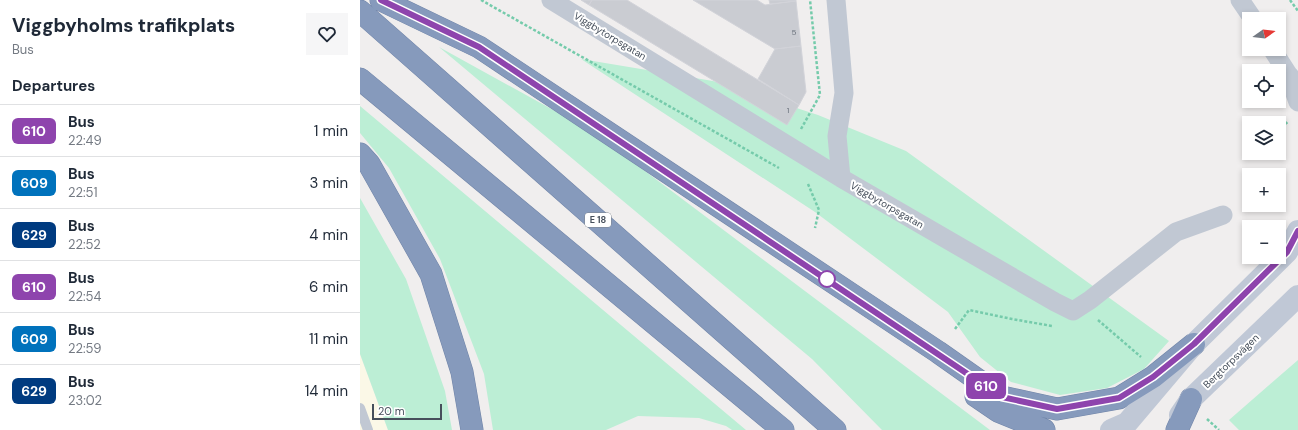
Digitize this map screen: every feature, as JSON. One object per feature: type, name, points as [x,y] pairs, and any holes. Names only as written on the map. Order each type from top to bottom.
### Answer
[{"type":"highway","points":[[381,0],[479,47],[1002,397],[1057,409],[1119,398],[1153,377],[1194,344]]},
{"type":"highway","name":"E 18","points":[[360,11],[835,430]]},
{"type":"highway","points":[[360,79],[783,430]]},
{"type":"highway","points":[[360,154],[369,164],[430,274],[462,372],[472,430]]},
{"type":"highway","points":[[826,278],[930,362],[998,411],[1044,430]]},
{"type":"highway","points":[[1177,430],[1197,407]]},
{"type":"main road","points":[[1111,430],[1127,424],[1194,344],[1287,252],[1298,231]]},
{"type":"main road","name":"Bergtorpsvägen","points":[[1169,430],[1197,407],[1298,296]]},
{"type":"street","name":"Viggbytorpsgatan","points":[[551,0],[841,178],[1073,311],[1090,300],[1176,232],[1223,216]]},
{"type":"street","points":[[836,0],[844,93],[837,136],[841,178]]},
{"type":"street","points":[[1240,0],[1248,12]]},
{"type":"street","points":[[1277,56],[1293,79],[1298,102]]},
{"type":"lane","points":[[360,408],[368,430]]},
{"type":"path","points":[[481,0],[785,171]]},
{"type":"path","points":[[791,147],[820,95],[810,0]]},
{"type":"path","points":[[1290,0],[1298,11]]},
{"type":"path","points":[[802,181],[808,184],[819,210],[815,228]]},
{"type":"path","points":[[955,329],[969,310],[1059,327]]},
{"type":"path","points":[[1197,407],[1219,430]]},
{"type":"shaded area","points":[[360,354],[388,430],[360,430]]},
{"type":"green space","points":[[439,47],[593,132],[990,430],[882,430],[812,359]]},
{"type":"green space","points":[[581,59],[713,81],[818,115],[906,151],[1169,341],[1144,369],[1107,388],[1060,395],[1011,382],[980,357],[948,312],[815,212]]},
{"type":"green space","points":[[360,106],[746,430],[732,430],[726,426],[699,418],[638,416],[606,430],[493,430],[484,374],[440,259],[389,168],[360,133]]},
{"type":"green space","points":[[360,198],[406,279],[445,391],[452,430],[388,430],[360,354]]},
{"type":"green space","points":[[1298,360],[1298,430],[1239,430],[1229,420]]},
{"type":"building","points":[[581,0],[592,0],[589,5]]},
{"type":"building","points":[[592,0],[627,0],[799,105],[787,125],[589,5]]},
{"type":"building","points":[[693,0],[757,0],[765,5],[796,1],[801,46],[775,49]]},
{"type":"building","points":[[769,0],[796,0],[796,1],[770,4]]},
{"type":"building","points":[[801,46],[806,92],[799,105],[758,79],[775,49]]},
{"type":"bus line","name":"610","points":[[381,0],[479,47],[938,352],[1002,397],[1057,409],[1119,398],[1153,377],[1194,344],[1287,252],[1298,231]]}]
